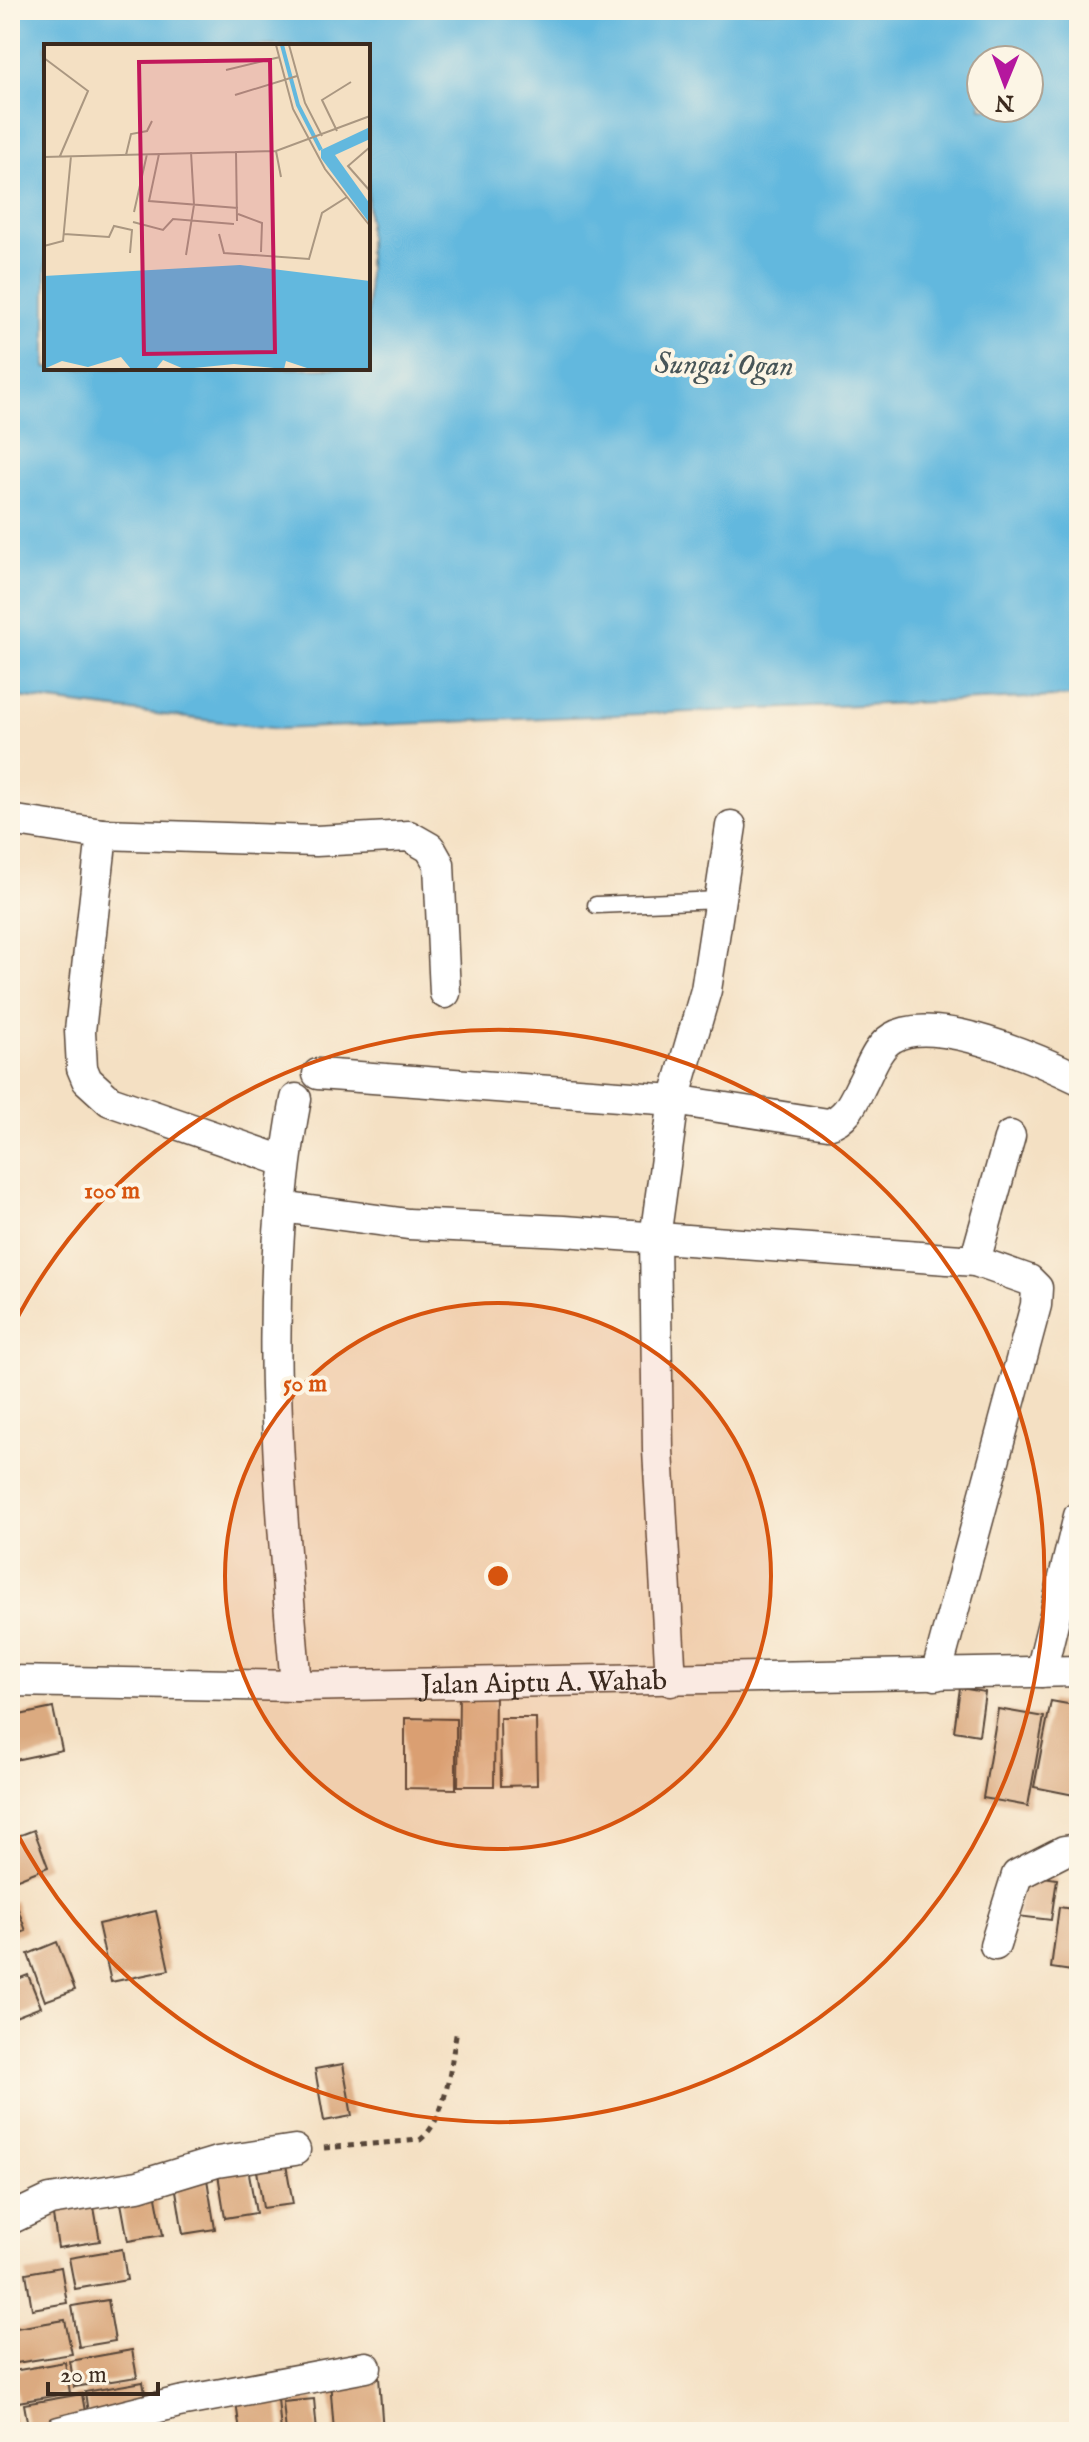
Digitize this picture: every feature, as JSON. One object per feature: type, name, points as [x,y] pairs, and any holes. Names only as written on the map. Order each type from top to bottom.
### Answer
[{"type":"street","points":[[10,820],[102,834],[316,841],[409,836],[430,848],[439,864],[445,993]]},
{"type":"street","points":[[671,1681],[658,1450],[655,1238],[674,1100],[706,990],[731,826]]},
{"type":"street","points":[[102,834],[80,1031],[82,1068],[87,1080],[110,1101],[284,1161]]},
{"type":"street","points":[[318,1074],[674,1100],[828,1124],[837,1122],[846,1114],[882,1047],[894,1037],[914,1033],[990,1041],[1079,1079]]},
{"type":"street","points":[[296,1099],[284,1161],[274,1341],[278,1473],[296,1686]]},
{"type":"street","points":[[975,1261],[1010,1136]]},
{"type":"street","points":[[281,1207],[408,1224],[975,1261],[1029,1280],[1037,1288],[1036,1305],[936,1675]]},
{"type":"street","points":[[1041,1672],[1079,1516]]},
{"type":"street","name":"Jalan Aiptu A. Wahab","points":[[10,1681],[296,1686],[1079,1671]]},
{"type":"street","points":[[995,1945],[1017,1875],[1064,1851],[1079,1849]]},
{"type":"street","points":[[10,2219],[50,2200],[138,2186],[217,2162],[295,2150]]},
{"type":"street","points":[[59,2432],[179,2402],[366,2367]]},
{"type":"lane","points":[[596,905],[720,900]]},
{"type":"path","points":[[295,2150],[420,2140],[430,2132],[440,2110],[457,2030]]},
{"type":"water","name":"Sungai Ogan","points":[[10,10],[1079,10],[1079,696],[279,729],[10,696]]},
{"type":"building","points":[[960,1688],[985,1692],[979,1735],[954,1731]]},
{"type":"building","points":[[459,1690],[495,1690],[494,1786],[458,1786]]},
{"type":"building","points":[[1051,1701],[1079,1706],[1079,1796],[1034,1787]]},
{"type":"building","points":[[53,1708],[62,1750],[10,1761],[10,1717]]},
{"type":"building","points":[[998,1709],[1044,1717],[1028,1806],[983,1798]]},
{"type":"building","points":[[405,1718],[456,1719],[456,1789],[405,1788]]},
{"type":"building","points":[[500,1718],[536,1718],[537,1785],[501,1786]]},
{"type":"building","points":[[34,1830],[48,1867],[10,1882],[10,1839]]},
{"type":"building","points":[[1079,1868],[1079,1901],[1073,1900]]},
{"type":"building","points":[[1023,1874],[1057,1879],[1051,1920],[1017,1916]]},
{"type":"building","points":[[15,1901],[26,1931],[10,1937],[10,1903]]},
{"type":"building","points":[[1059,1907],[1079,1910],[1079,1972],[1051,1968]]},
{"type":"building","points":[[156,1911],[169,1970],[111,1982],[98,1924]]},
{"type":"building","points":[[57,1942],[75,1990],[45,2001],[28,1954]]},
{"type":"building","points":[[28,1975],[41,2007],[10,2019],[10,1982]]},
{"type":"building","points":[[343,2064],[352,2116],[324,2121],[315,2069]]},
{"type":"building","points":[[284,2153],[293,2204],[263,2208],[255,2158]]},
{"type":"building","points":[[247,2162],[256,2213],[225,2218],[217,2168]]},
{"type":"building","points":[[206,2173],[215,2229],[183,2234],[174,2178]]},
{"type":"building","points":[[154,2186],[163,2235],[128,2241],[119,2192]]},
{"type":"building","points":[[92,2196],[100,2241],[58,2248],[51,2203]]},
{"type":"building","points":[[122,2249],[127,2280],[75,2289],[69,2258]]},
{"type":"building","points":[[61,2267],[67,2303],[32,2309],[26,2273]]},
{"type":"building","points":[[108,2300],[115,2341],[79,2347],[72,2306]]},
{"type":"building","points":[[65,2320],[72,2354],[10,2364],[10,2329]]},
{"type":"building","points":[[132,2350],[137,2377],[74,2387],[70,2361]]},
{"type":"building","points":[[65,2362],[70,2393],[18,2402],[13,2371]]},
{"type":"building","points":[[379,2377],[383,2432],[334,2432],[330,2380]]},
{"type":"building","points":[[143,2382],[148,2410],[89,2420],[85,2392]]},
{"type":"building","points":[[82,2394],[87,2423],[29,2432],[24,2404]]},
{"type":"building","points":[[278,2398],[281,2432],[240,2432],[236,2402]]},
{"type":"building","points":[[314,2399],[317,2432],[286,2432],[283,2402]]},
{"type":"building","points":[[12,2409],[16,2432],[10,2432]]}]
